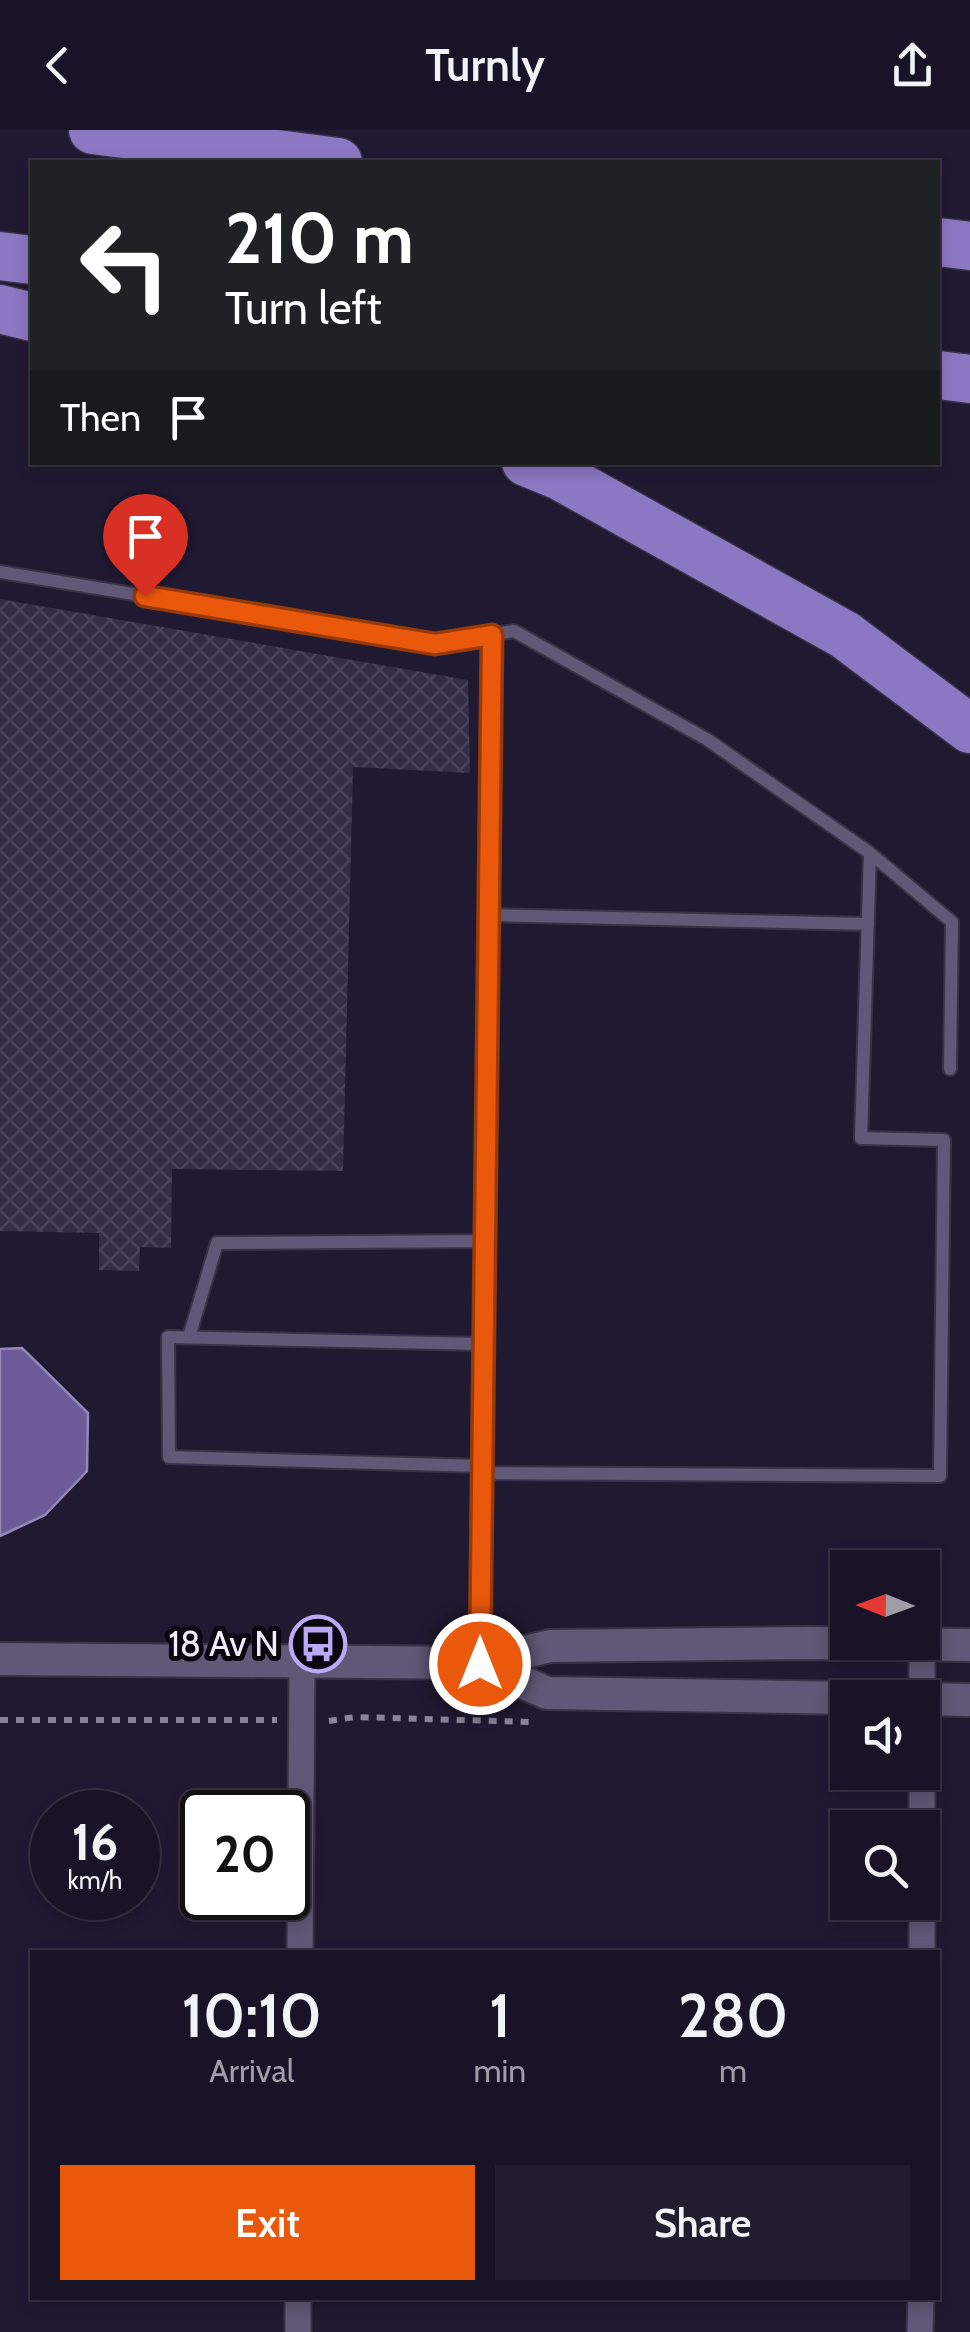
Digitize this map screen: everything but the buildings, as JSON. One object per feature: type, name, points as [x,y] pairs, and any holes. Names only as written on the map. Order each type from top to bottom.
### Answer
[{"type":"highway","points":[[94,130],[323,160]]},
{"type":"highway","points":[[940,242],[970,246]]},
{"type":"highway","points":[[0,256],[30,260]]},
{"type":"highway","points":[[0,310],[30,317]]},
{"type":"highway","points":[[940,375],[970,379]]},
{"type":"highway","points":[[533,465],[560,476],[845,635],[970,729]]},
{"type":"street","points":[[0,1658],[480,1664],[550,1646],[830,1644]]},
{"type":"street","points":[[940,1644],[970,1645]]},
{"type":"street","points":[[300,1950],[302,1664]]},
{"type":"street","points":[[480,1664],[547,1693],[830,1698]]},
{"type":"street","points":[[940,1699],[970,1700]]},
{"type":"street","points":[[922,1920],[922,1950]]},
{"type":"street","points":[[298,2300],[298,2332]]},
{"type":"street","points":[[920,2300],[920,2332]]},
{"type":"lane","points":[[0,572],[435,644],[514,631],[708,740],[870,853],[952,922],[950,1069]]},
{"type":"lane","points":[[480,1664],[492,635]]},
{"type":"lane","points":[[482,1344],[168,1337],[168,1458],[480,1469],[940,1476],[944,1140],[861,1138],[870,853]]},
{"type":"lane","points":[[488,915],[868,924]]},
{"type":"lane","points":[[189,1337],[217,1243],[484,1241]]},
{"type":"path","points":[[0,1720],[355,1718],[541,1722]]},
{"type":"shaded area","points":[[22,1348],[88,1413],[87,1471],[45,1515],[0,1536],[0,1349]]},
{"type":"place","name":"18 Av N","points":[[318,1644]]},
{"type":"route","points":[[145,596],[435,644],[492,635],[480,1664]]}]
